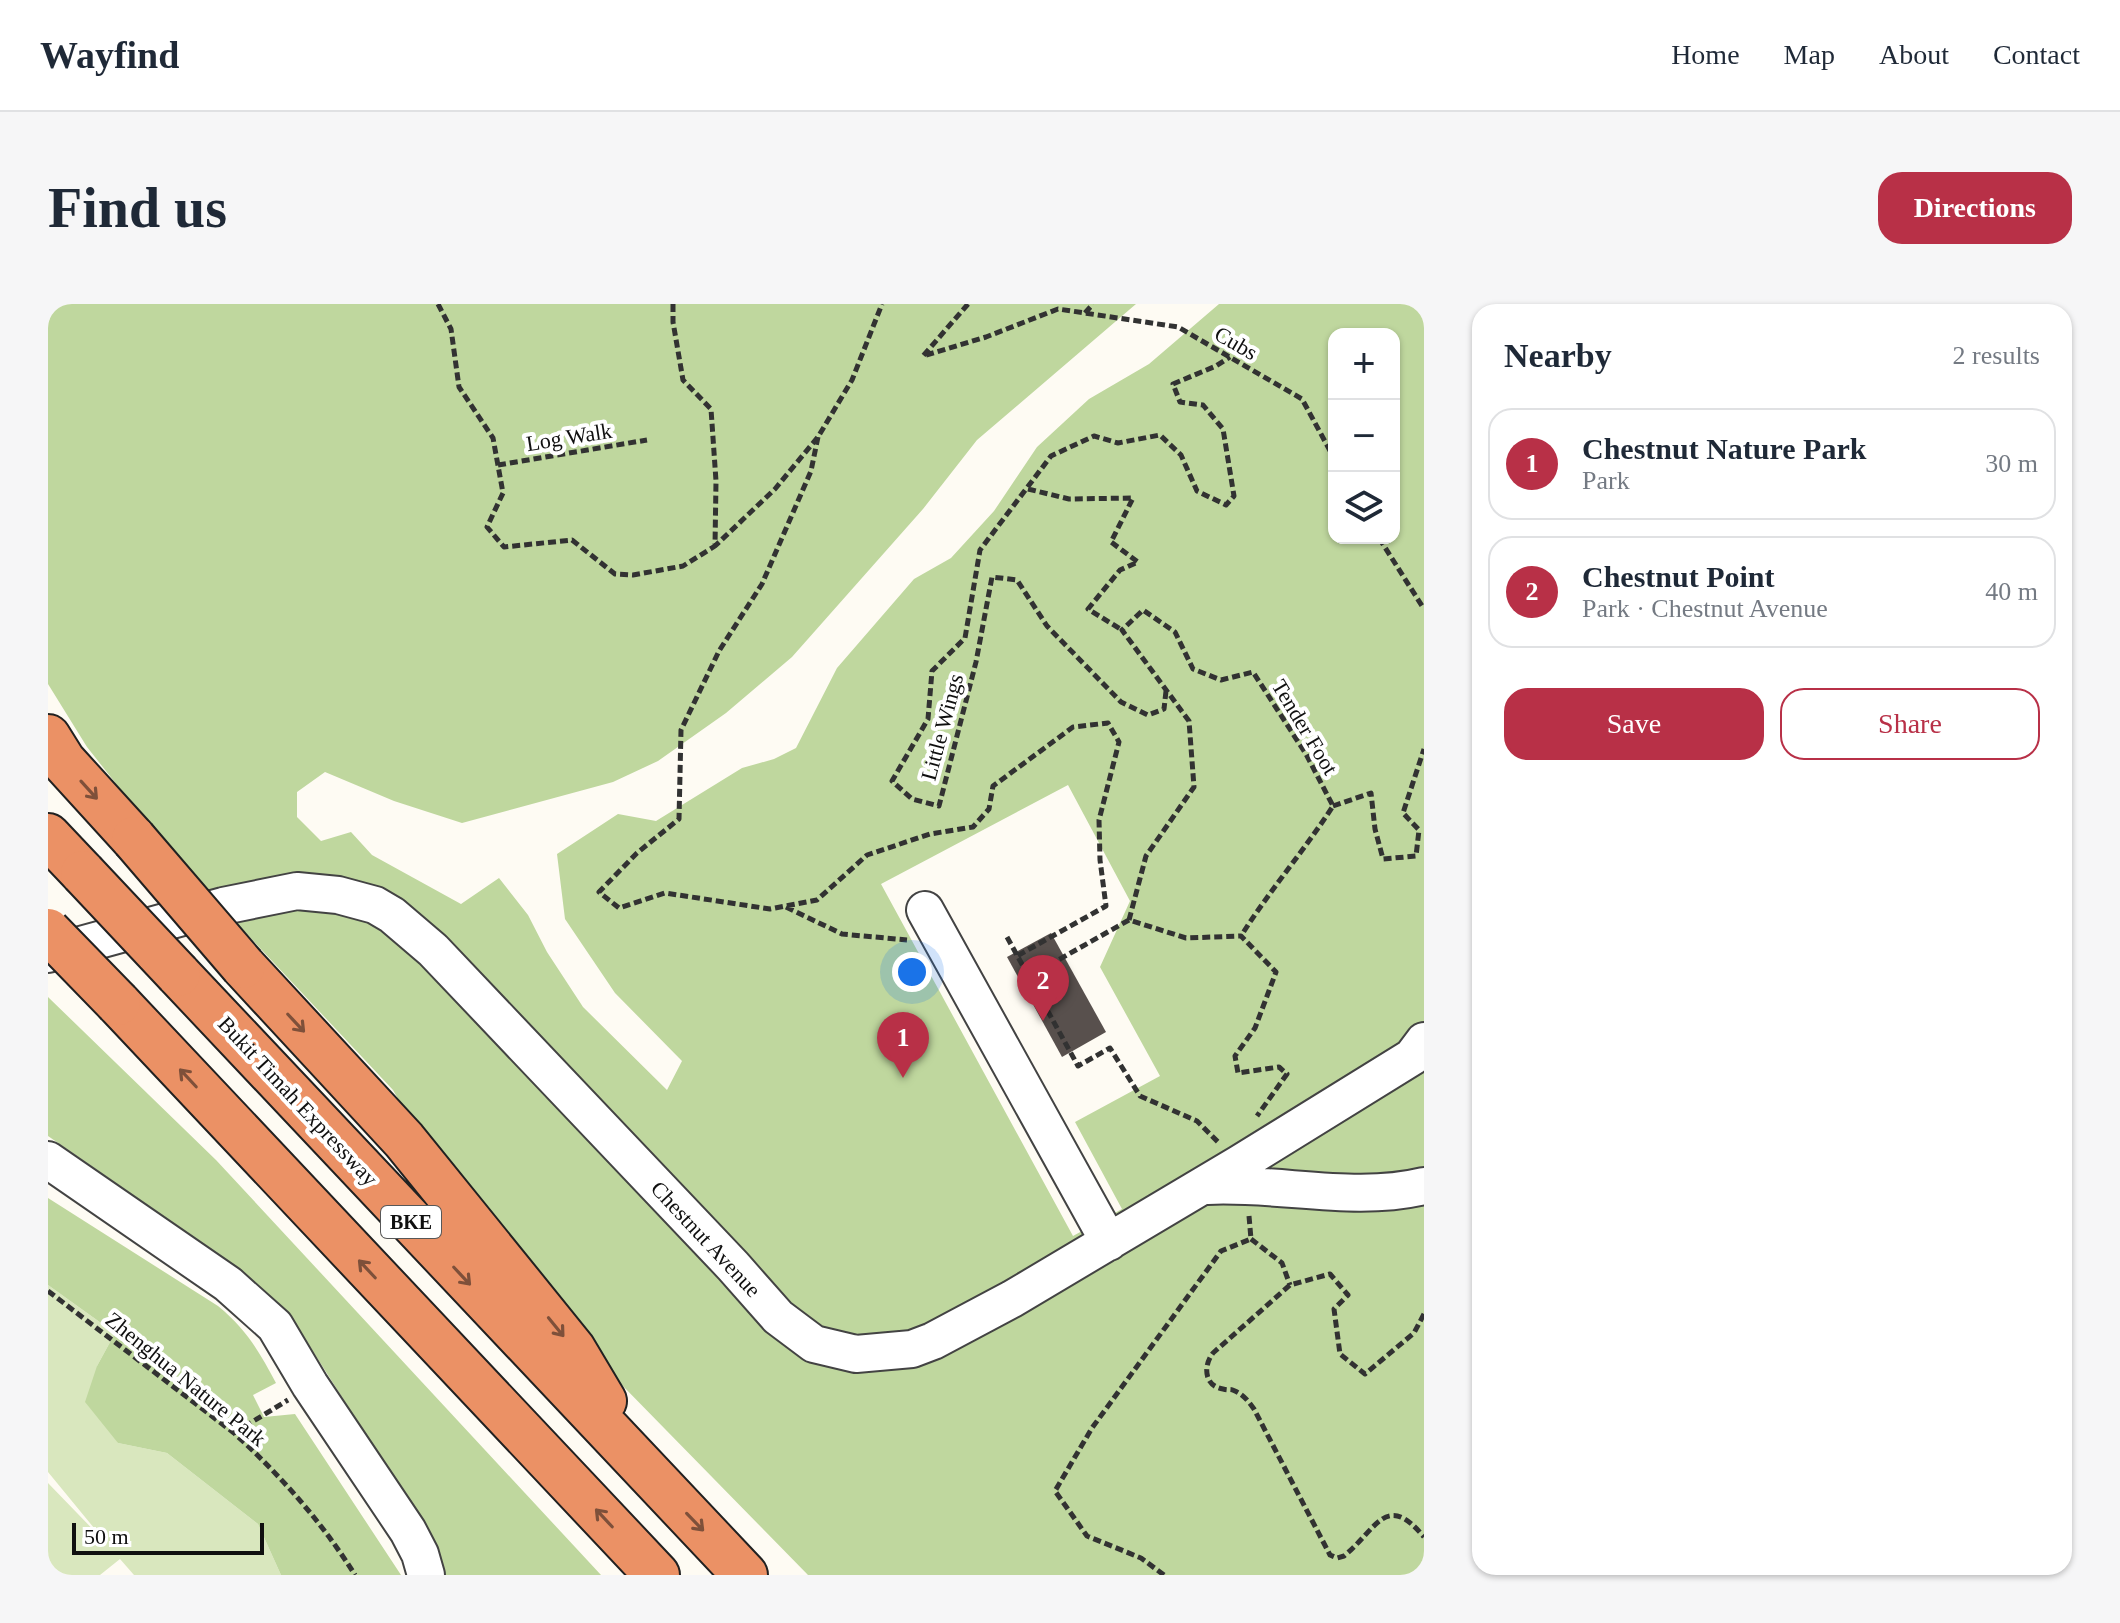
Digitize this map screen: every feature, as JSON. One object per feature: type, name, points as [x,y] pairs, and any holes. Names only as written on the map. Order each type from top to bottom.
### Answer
[{"type":"highway","points":[[48,737],[63,761],[243,966],[404,1140],[573,1349],[644,1469]]},
{"type":"highway","name":"Bukit Timah Expressway","points":[[48,836],[745,1575]]},
{"type":"highway","name":"BKE","points":[[48,931],[657,1575]]},
{"type":"street","name":"Chestnut Avenue","points":[[48,954],[223,906],[297,891],[338,895],[375,905],[392,915],[433,950],[778,1317],[814,1344],[835,1351],[856,1354],[891,1352],[933,1341],[1012,1299],[1202,1186],[1245,1184],[1377,1194],[1424,1186]]},
{"type":"street","points":[[916,925],[1109,1242]]},
{"type":"street","points":[[1202,1186],[1412,1057],[1424,1041]]},
{"type":"street","points":[[48,1160],[228,1284],[275,1326],[310,1385],[408,1531],[426,1575]]},
{"type":"path","points":[[438,304],[451,329],[459,387],[493,438],[503,493],[487,527],[504,547],[572,540],[615,574],[633,575],[683,566],[715,546],[775,489],[818,437],[852,380],[882,304]]},
{"type":"path","points":[[673,304],[683,380],[711,409],[716,481],[715,546]]},
{"type":"path","name":"Cubs","points":[[968,304],[923,356],[986,337],[1058,309],[1178,327],[1302,399],[1328,447]]},
{"type":"path","points":[[1085,313],[1093,304]]},
{"type":"path","name":"Little Wings","points":[[1166,691],[1164,709],[1148,715],[1121,702],[1047,626],[1017,580],[992,577],[976,662],[939,806],[912,799],[892,781],[928,719],[932,671],[965,638],[980,550],[1051,456],[1094,436],[1118,443],[1160,435],[1181,455],[1197,491],[1226,505],[1234,496],[1223,429],[1203,405],[1180,402],[1173,384],[1230,357]]},
{"type":"path","points":[[818,437],[811,471],[762,584],[719,651],[681,730],[679,819],[637,853],[599,892],[619,908],[665,893],[770,909],[817,900],[867,855],[930,834],[973,827],[989,809],[993,786],[1073,727],[1108,723],[1119,742],[1099,820],[1106,906],[1017,956]]},
{"type":"path","name":"Log Walk","points":[[498,465],[647,440]]},
{"type":"path","points":[[1028,489],[1069,499],[1133,498],[1111,542],[1138,562],[1120,570],[1088,609],[1122,630],[1189,721],[1194,787],[1146,856],[1129,920],[1028,977]]},
{"type":"path","points":[[1383,544],[1424,609]]},
{"type":"path","name":"Tender Foot","points":[[1122,630],[1143,610],[1175,632],[1193,669],[1221,680],[1253,672],[1306,754],[1333,806],[1241,936]]},
{"type":"path","points":[[1333,806],[1371,793],[1375,829],[1383,859],[1416,856],[1419,830],[1403,813],[1424,749]]},
{"type":"path","points":[[785,906],[842,934],[916,925]]},
{"type":"path","points":[[1007,937],[1078,1066],[1110,1048],[1140,1096],[1197,1121],[1247,1159],[1257,1115],[1287,1074],[1279,1067],[1238,1073],[1235,1056],[1255,1028],[1276,972],[1241,936],[1186,938],[1129,920]]},
{"type":"path","points":[[1164,1575],[1141,1558],[1087,1536],[1055,1491],[1092,1428],[1221,1251],[1251,1239],[1282,1263],[1290,1285]]},
{"type":"path","points":[[1424,1314],[1414,1333],[1365,1374],[1340,1354],[1334,1309],[1348,1295],[1330,1274],[1290,1285],[1213,1353],[1206,1366],[1208,1379],[1219,1389],[1232,1389],[1245,1397],[1254,1409],[1330,1555],[1337,1558],[1344,1556],[1380,1521],[1392,1515],[1411,1520],[1424,1537]]},
{"type":"path","name":"Zhenghua Nature Park","points":[[48,1291],[234,1433],[303,1504],[335,1543],[355,1575]]},
{"type":"path","points":[[234,1433],[310,1385]]},
{"type":"green space","points":[[55,304],[1136,304],[977,440],[923,509],[792,657],[726,713],[658,761],[613,782],[462,823],[394,801],[325,772],[297,792],[297,817],[321,841],[351,832],[372,855],[461,904],[499,878],[528,915],[547,952],[583,1007],[667,1090],[682,1061],[615,993],[565,919],[557,854],[618,814],[656,821],[742,768],[774,759],[796,748],[837,668],[914,579],[951,558],[994,511],[1037,447],[1089,399],[1149,364],[1219,304],[1424,304],[1424,1575],[808,1575],[476,1236],[393,1090],[170,852],[87,747],[48,684],[48,323]],"holes":[[[1068,785],[1130,901],[1100,967],[1160,1076],[1075,1122],[1122,1209],[1073,1236],[881,884]]]},
{"type":"green space","points":[[48,997],[216,1160],[601,1575],[439,1575],[392,1476],[288,1312],[240,1269],[48,1136]]},
{"type":"green space","points":[[48,1198],[218,1306],[236,1323],[258,1351],[276,1383],[253,1395],[264,1417],[295,1414],[401,1575],[281,1575],[258,1524],[167,1453],[118,1443],[85,1402],[97,1366],[115,1333],[48,1285]]},
{"type":"green space","points":[[48,1285],[115,1333],[97,1366],[118,1443],[167,1453],[258,1524],[281,1575],[134,1575],[120,1559],[100,1575],[48,1575],[48,1483],[108,1545],[48,1472]]},
{"type":"building","points":[[1051,933],[1106,1032],[1062,1057],[1007,957]]},
{"type":"place","name":"Chestnut Point","points":[[1043,1021]]},
{"type":"place","name":"Chestnut Nature Park","points":[[903,1078]]}]
